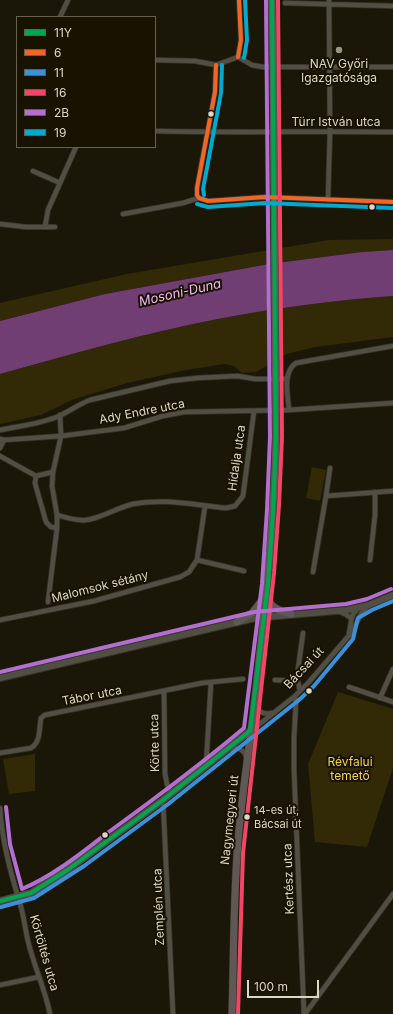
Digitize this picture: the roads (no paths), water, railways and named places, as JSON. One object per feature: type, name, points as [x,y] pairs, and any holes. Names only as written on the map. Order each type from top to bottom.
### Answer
[{"type":"main road","name":"Nagymegyeri út","points":[[232,1014],[234,897],[239,829],[272,533],[276,437],[272,0]]},
{"type":"main road","points":[[266,592],[272,606],[282,612],[291,614]]},
{"type":"main road","points":[[238,622],[252,613],[266,592]]},
{"type":"main road","name":"Bácsai út","points":[[0,902],[36,890],[66,871],[171,794],[250,731]]},
{"type":"street","points":[[60,16],[68,0]]},
{"type":"street","points":[[238,57],[241,40],[239,0]]},
{"type":"street","points":[[285,2],[329,2],[393,6]]},
{"type":"street","points":[[328,200],[331,66],[329,2]]},
{"type":"street","points":[[156,60],[195,61],[216,65],[238,57],[252,65],[258,66],[393,67]]},
{"type":"street","points":[[199,198],[197,195],[197,188],[216,87],[216,65]]},
{"type":"street","name":"Türr István utca","points":[[156,131],[393,132]]},
{"type":"street","points":[[45,227],[48,210],[76,148]]},
{"type":"street","points":[[33,171],[60,183]]},
{"type":"street","points":[[123,214],[184,203],[199,198],[208,201],[257,198],[393,202]]},
{"type":"street","points":[[0,224],[18,227],[55,227]]},
{"type":"street","points":[[289,410],[287,379],[290,369],[296,363],[393,346]]},
{"type":"street","points":[[0,430],[60,416],[80,403],[90,400],[170,381],[237,376],[256,379],[287,379]]},
{"type":"street","name":"Ady Endre utca","points":[[2,439],[61,436],[124,428],[163,416],[184,412],[289,410],[393,403]]},
{"type":"street","name":"Hídalja utca","points":[[205,506],[226,508],[236,506],[243,496],[254,411]]},
{"type":"street","points":[[48,602],[57,528],[57,515],[52,486],[53,472],[61,436],[60,416]]},
{"type":"street","points":[[0,448],[2,439]]},
{"type":"street","points":[[0,456],[36,476],[53,472]]},
{"type":"street","points":[[313,572],[330,468]]},
{"type":"street","points":[[36,476],[35,483],[46,522],[51,527],[57,528]]},
{"type":"street","points":[[326,496],[393,491]]},
{"type":"street","points":[[370,560],[376,492]]},
{"type":"street","points":[[57,515],[82,520],[92,519],[110,511],[133,504],[166,501],[205,506],[197,560],[244,571]]},
{"type":"street","name":"Malomsok sétány","points":[[0,620],[94,601],[180,577],[189,572],[197,560]]},
{"type":"street","points":[[0,678],[263,617],[360,608],[393,595]]},
{"type":"street","name":"Bácsai út","points":[[250,731],[300,691],[348,636],[357,624],[364,610],[369,605]]},
{"type":"street","points":[[348,636],[351,627],[350,618],[353,613],[360,608]]},
{"type":"street","points":[[337,611],[350,618]]},
{"type":"street","points":[[300,691],[298,681],[303,633]]},
{"type":"street","points":[[380,698],[393,669]]},
{"type":"street","name":"Tábor utca","points":[[0,753],[36,746],[41,718],[45,715],[211,682],[243,679]]},
{"type":"street","points":[[275,680],[298,681]]},
{"type":"street","points":[[206,766],[211,682]]},
{"type":"street","points":[[349,687],[393,702]]},
{"type":"street","name":"Körte utca","points":[[164,692],[165,774],[168,789],[171,794]]},
{"type":"street","name":"Kertész utca","points":[[295,696],[294,770],[305,1014]]},
{"type":"street","points":[[254,702],[258,710],[262,713],[274,713]]},
{"type":"street","points":[[226,750],[234,748],[240,749],[246,756],[247,762]]},
{"type":"street","name":"Zemplén utca","points":[[163,800],[165,808],[173,1014]]},
{"type":"street","name":"Körtöltés utca","points":[[0,808],[4,845],[18,897],[30,951],[45,994],[50,1014]]},
{"type":"street","points":[[305,1014],[393,894]]},
{"type":"street","points":[[0,985],[39,977]]},
{"type":"water","name":"Mosoni-Duna","points":[[393,250],[393,296],[305,305],[218,319],[136,337],[0,374],[0,321],[105,294],[269,264],[362,252]]},
{"type":"place","name":"NAV Győri Igazgatósága","points":[[339,50]]},
{"type":"place","name":"14-es út, Bácsai út","points":[[247,817]]},
{"type":"park label","name":"Révfalui temető","points":[[350,769]]}]
